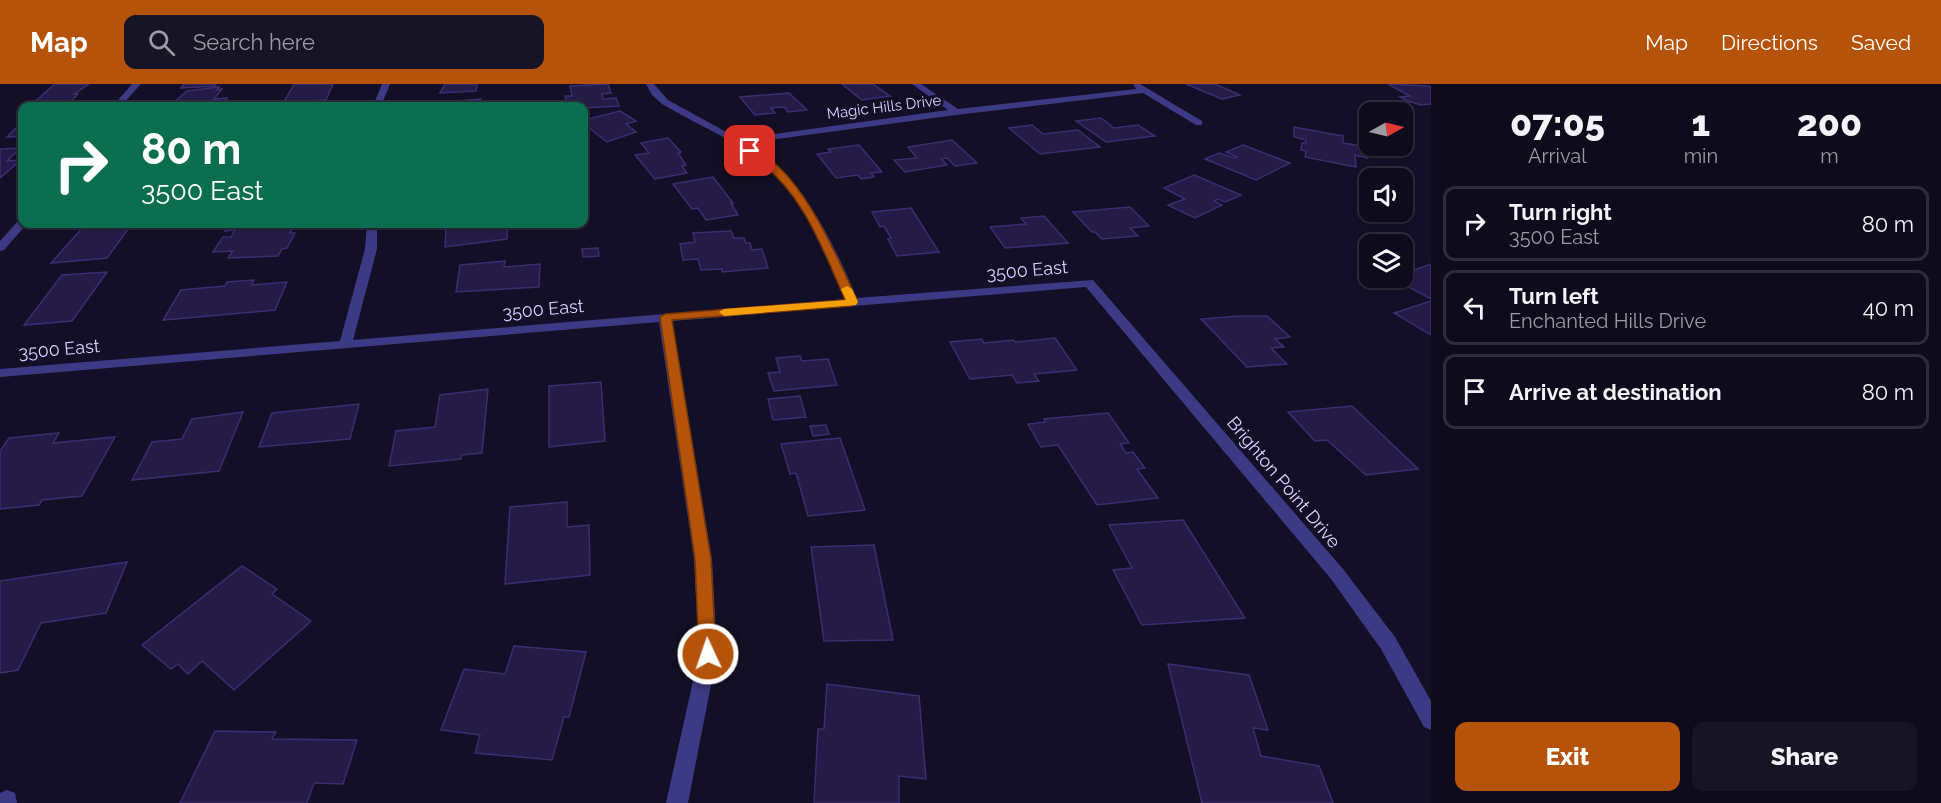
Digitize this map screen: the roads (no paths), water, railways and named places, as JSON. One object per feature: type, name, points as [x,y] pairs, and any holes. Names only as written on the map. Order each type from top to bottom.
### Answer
[{"type":"street","points":[[121,102],[137,84]]},
{"type":"street","points":[[379,102],[386,84]]},
{"type":"street","points":[[650,84],[665,102],[765,160],[793,190],[817,225],[852,302]]},
{"type":"street","points":[[915,84],[956,112]]},
{"type":"street","points":[[1134,84],[1199,123]]},
{"type":"street","name":"Magic Hills Drive","points":[[735,142],[956,112],[1145,90]]},
{"type":"street","points":[[0,248],[18,228]]},
{"type":"street","points":[[346,343],[371,249],[372,228]]},
{"type":"street","name":"3500 East","points":[[0,372],[1089,283]]},
{"type":"street","name":"Brighton Point Drive","points":[[1089,283],[1337,574],[1388,643],[1431,720]]},
{"type":"street","points":[[665,317],[703,559],[708,654],[677,803]]}]
